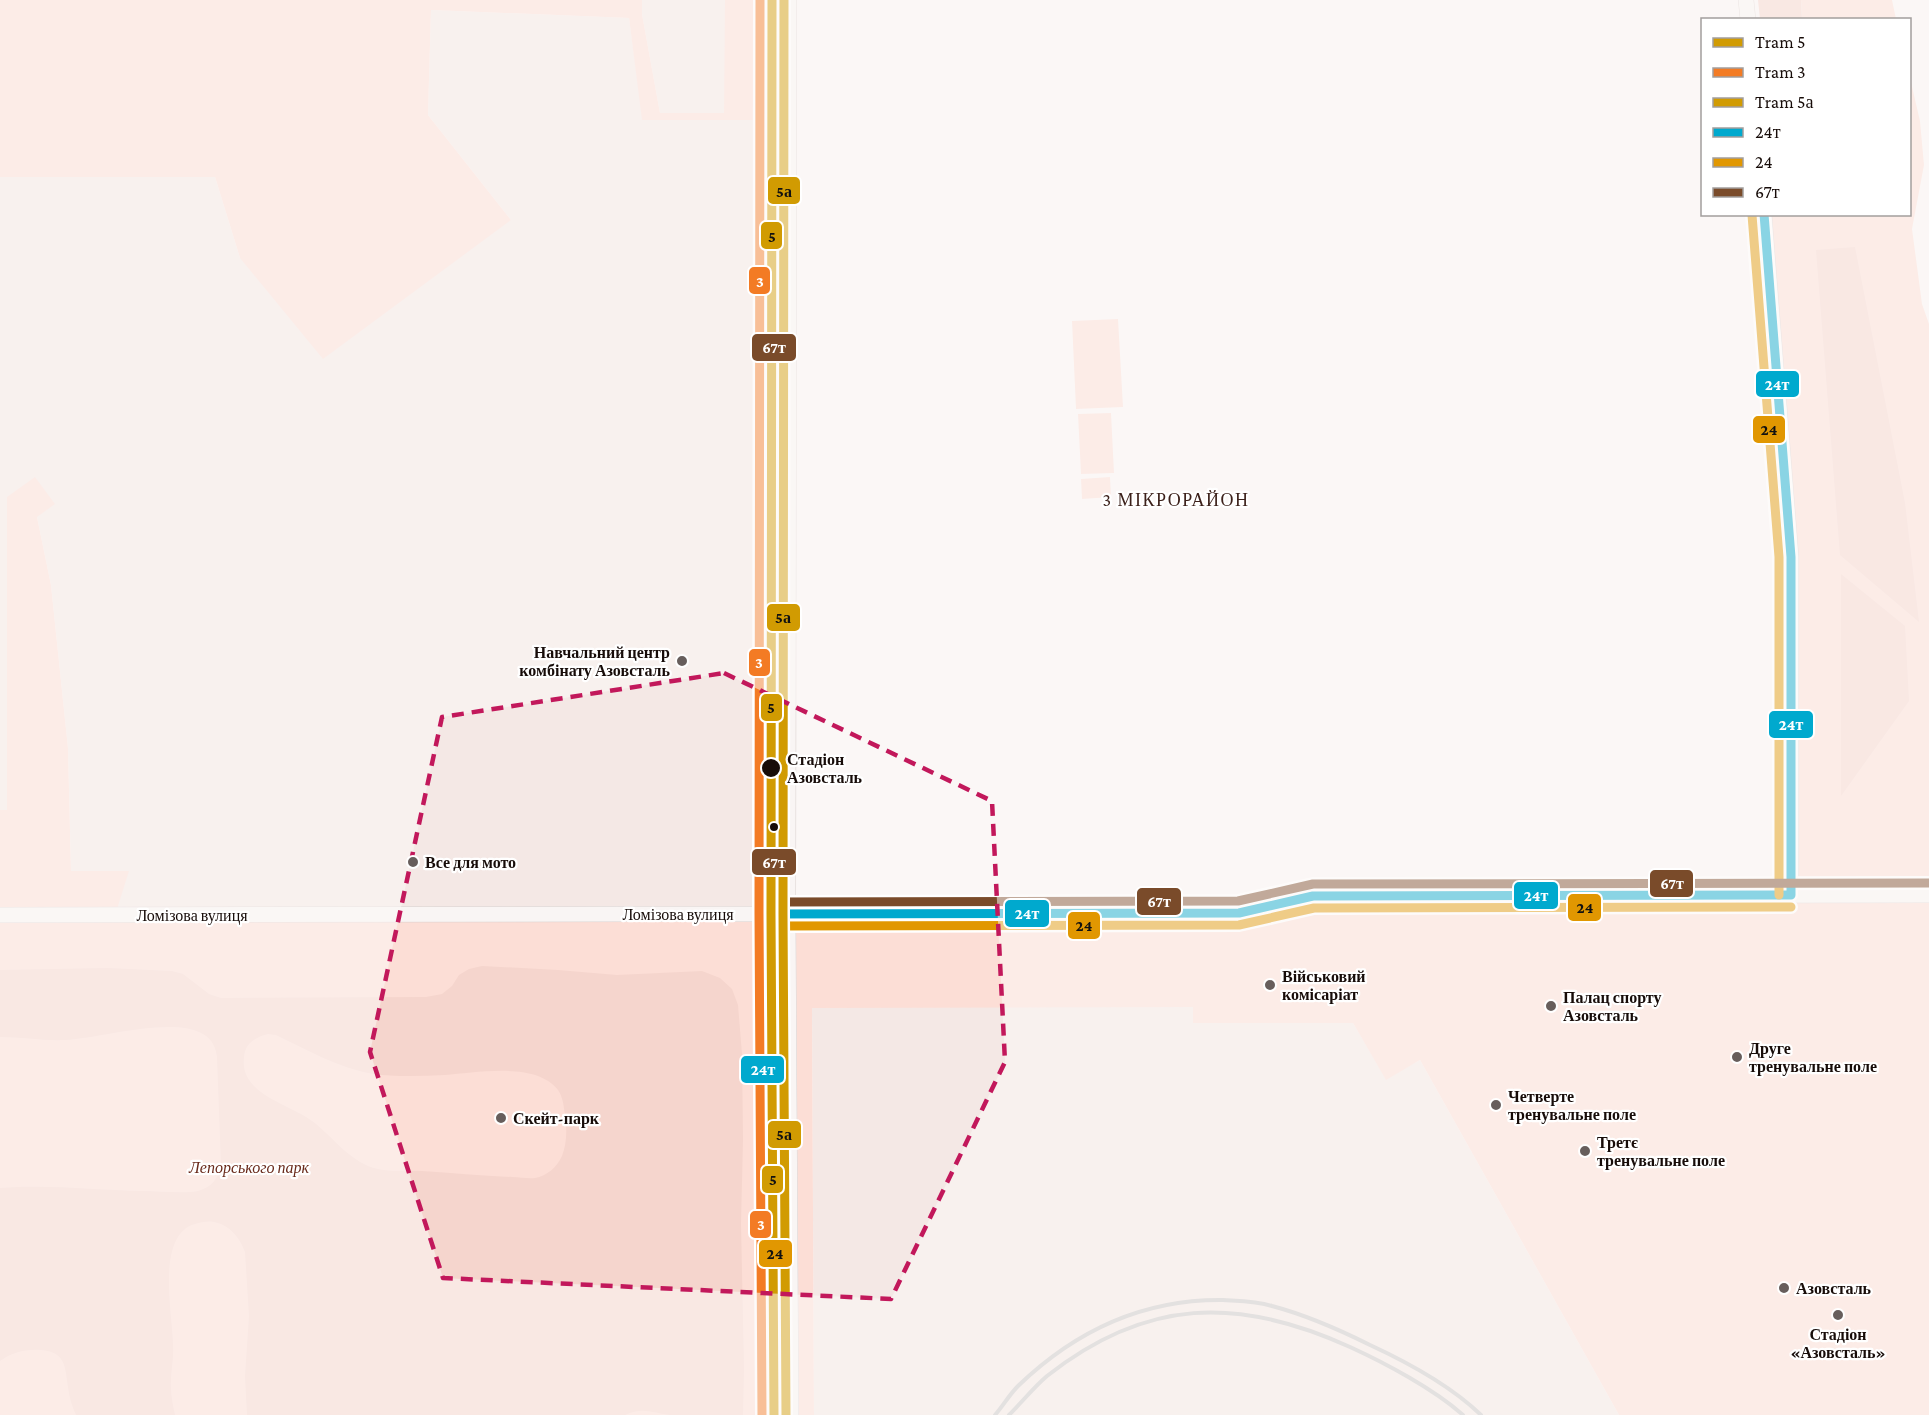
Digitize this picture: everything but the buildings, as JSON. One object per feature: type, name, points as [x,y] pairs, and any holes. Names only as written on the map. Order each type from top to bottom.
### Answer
[{"type":"street","points":[[762,0],[764,1415]]},
{"type":"street","points":[[789,0],[788,914],[791,1415]]},
{"type":"street","points":[[1746,0],[1748,18]]},
{"type":"street","points":[[1764,216],[1791,557],[1791,895]]},
{"type":"street","name":"Ломізова вулиця","points":[[0,915],[1239,913],[1313,896],[1929,895]]},
{"type":"highlighted area","points":[[724,673],[992,801],[1005,1062],[891,1299],[443,1278],[370,1052],[442,717]]},
{"type":"shaded area","points":[[642,0],[725,0],[725,113],[660,113],[642,14]]},
{"type":"shaded area","points":[[431,10],[629,18],[643,120],[754,120],[754,908],[117,909],[71,871],[68,748],[51,585],[37,517],[7,497],[7,810],[0,810],[0,177],[215,177],[240,258],[511,220],[428,115]]},
{"type":"shaded area","points":[[812,1007],[1193,1007],[1193,1023],[1353,1023],[1386,1079],[1420,1060],[1619,1415],[814,1415]]},
{"type":"green space","points":[[0,0],[642,0],[642,14],[660,113],[724,113],[725,0],[753,0],[754,120],[642,120],[629,18],[431,10],[428,115],[511,220],[323,359],[240,258],[215,177],[0,177]]},
{"type":"green space","points":[[1758,0],[1801,0],[1802,18],[1760,18]]},
{"type":"green space","points":[[1801,0],[1892,0],[1896,18],[1802,18]]},
{"type":"green space","points":[[1911,82],[1920,121],[1924,165],[1912,229],[1922,304],[1929,324],[1929,889],[1797,889],[1770,216],[1911,216]]},
{"type":"green space","points":[[1855,247],[1905,503],[1919,622],[1840,555],[1816,250]]},
{"type":"green space","points":[[1118,319],[1123,407],[1076,409],[1072,321]]},
{"type":"green space","points":[[1111,413],[1114,473],[1081,474],[1078,414]]},
{"type":"green space","points":[[35,477],[55,504],[37,517],[51,585],[68,748],[71,871],[129,871],[117,909],[0,910],[0,810],[7,810],[7,497]]},
{"type":"green space","points":[[1110,477],[1111,497],[1082,499],[1081,479]]},
{"type":"green space","points":[[1841,574],[1905,626],[1909,701],[1841,796]]},
{"type":"green space","points":[[1929,900],[1929,1415],[1619,1415],[1420,1060],[1386,1080],[1353,1023],[1193,1023],[1193,1007],[812,1008],[814,1415],[799,1415],[796,920],[1239,920],[1318,902]]},
{"type":"green space","name":"Лепорського парк","points":[[755,918],[757,1415],[0,1415],[0,920]]},
{"type":"green space","name":"Лепорського парк","points":[[482,966],[617,975],[702,971],[720,978],[732,989],[738,1005],[742,1054],[743,1415],[671,1415],[638,1411],[625,1415],[247,1415],[245,1376],[249,1316],[245,1252],[230,1229],[212,1222],[195,1224],[183,1231],[175,1243],[170,1260],[169,1297],[173,1351],[171,1391],[175,1415],[76,1415],[70,1398],[65,1367],[60,1357],[49,1351],[24,1351],[14,1353],[0,1361],[0,1188],[54,1187],[191,1192],[211,1185],[221,1165],[217,1057],[209,1038],[190,1029],[174,1027],[156,1027],[65,1040],[0,1037],[0,970],[107,968],[172,971],[183,974],[209,994],[221,998],[426,997],[442,994],[452,986],[459,975],[469,969]],"holes":[[[268,1034],[276,1035],[336,1063],[373,1074],[418,1076],[505,1071],[535,1075],[548,1081],[558,1090],[562,1099],[566,1131],[562,1156],[551,1170],[544,1175],[532,1178],[388,1170],[368,1166],[347,1152],[316,1124],[270,1098],[250,1081],[245,1070],[246,1048],[259,1037]]]},
{"type":"tram line","name":"3","points":[[760,0],[759,914],[762,1415]]},
{"type":"tram line","name":"5","points":[[772,0],[771,914],[774,1415]]},
{"type":"tram line","points":[[779,0],[781,1415]]},
{"type":"tram line","name":"5а","points":[[784,0],[783,914],[786,1415]]},
{"type":"railway","points":[[995,1415],[1015,1389],[1040,1366],[1087,1334],[1138,1312],[1165,1305],[1223,1300],[1266,1304],[1334,1328],[1428,1375],[1481,1415]]},
{"type":"railway","points":[[1009,1415],[1047,1376],[1084,1350],[1120,1331],[1157,1319],[1194,1313],[1231,1313],[1269,1319],[1309,1330],[1350,1347],[1424,1386],[1463,1415]]},
{"type":"transit line","name":"67т","points":[[774,0],[774,902],[1238,901],[1313,884],[1929,883]]},
{"type":"transit line","name":"24","points":[[1752,216],[1779,557],[1779,895]]},
{"type":"transit line","name":"24т","points":[[1764,216],[1791,557],[1791,895]]},
{"type":"transit line","name":"24т","points":[[764,1415],[762,914],[1239,913],[1313,896],[1791,895]]},
{"type":"transit line","name":"24","points":[[776,1415],[774,926],[1239,925],[1314,908],[1791,907]]},
{"type":"place","name":"Навчальний центр комбінату Азовсталь","points":[[682,661]]},
{"type":"place","name":"Стадіон Азовсталь","points":[[771,768]]},
{"type":"place","name":"Все для мото","points":[[413,862]]},
{"type":"place","name":"Військовий комісаріат","points":[[1270,985]]},
{"type":"place","name":"Палац спорту Азовсталь","points":[[1551,1006]]},
{"type":"place","name":"Друге тренувальне поле","points":[[1737,1057]]},
{"type":"place","name":"Четверте тренувальне поле","points":[[1496,1105]]},
{"type":"place","name":"Скейт-парк","points":[[501,1118]]},
{"type":"place","name":"Третє тренувальне поле","points":[[1585,1151]]},
{"type":"place","name":"Азовсталь","points":[[1784,1288]]},
{"type":"place","name":"Стадіон «Азовсталь»","points":[[1838,1315]]},
{"type":"district","name":"3 МІКРОРАЙОН","points":[[1176,500]]}]
